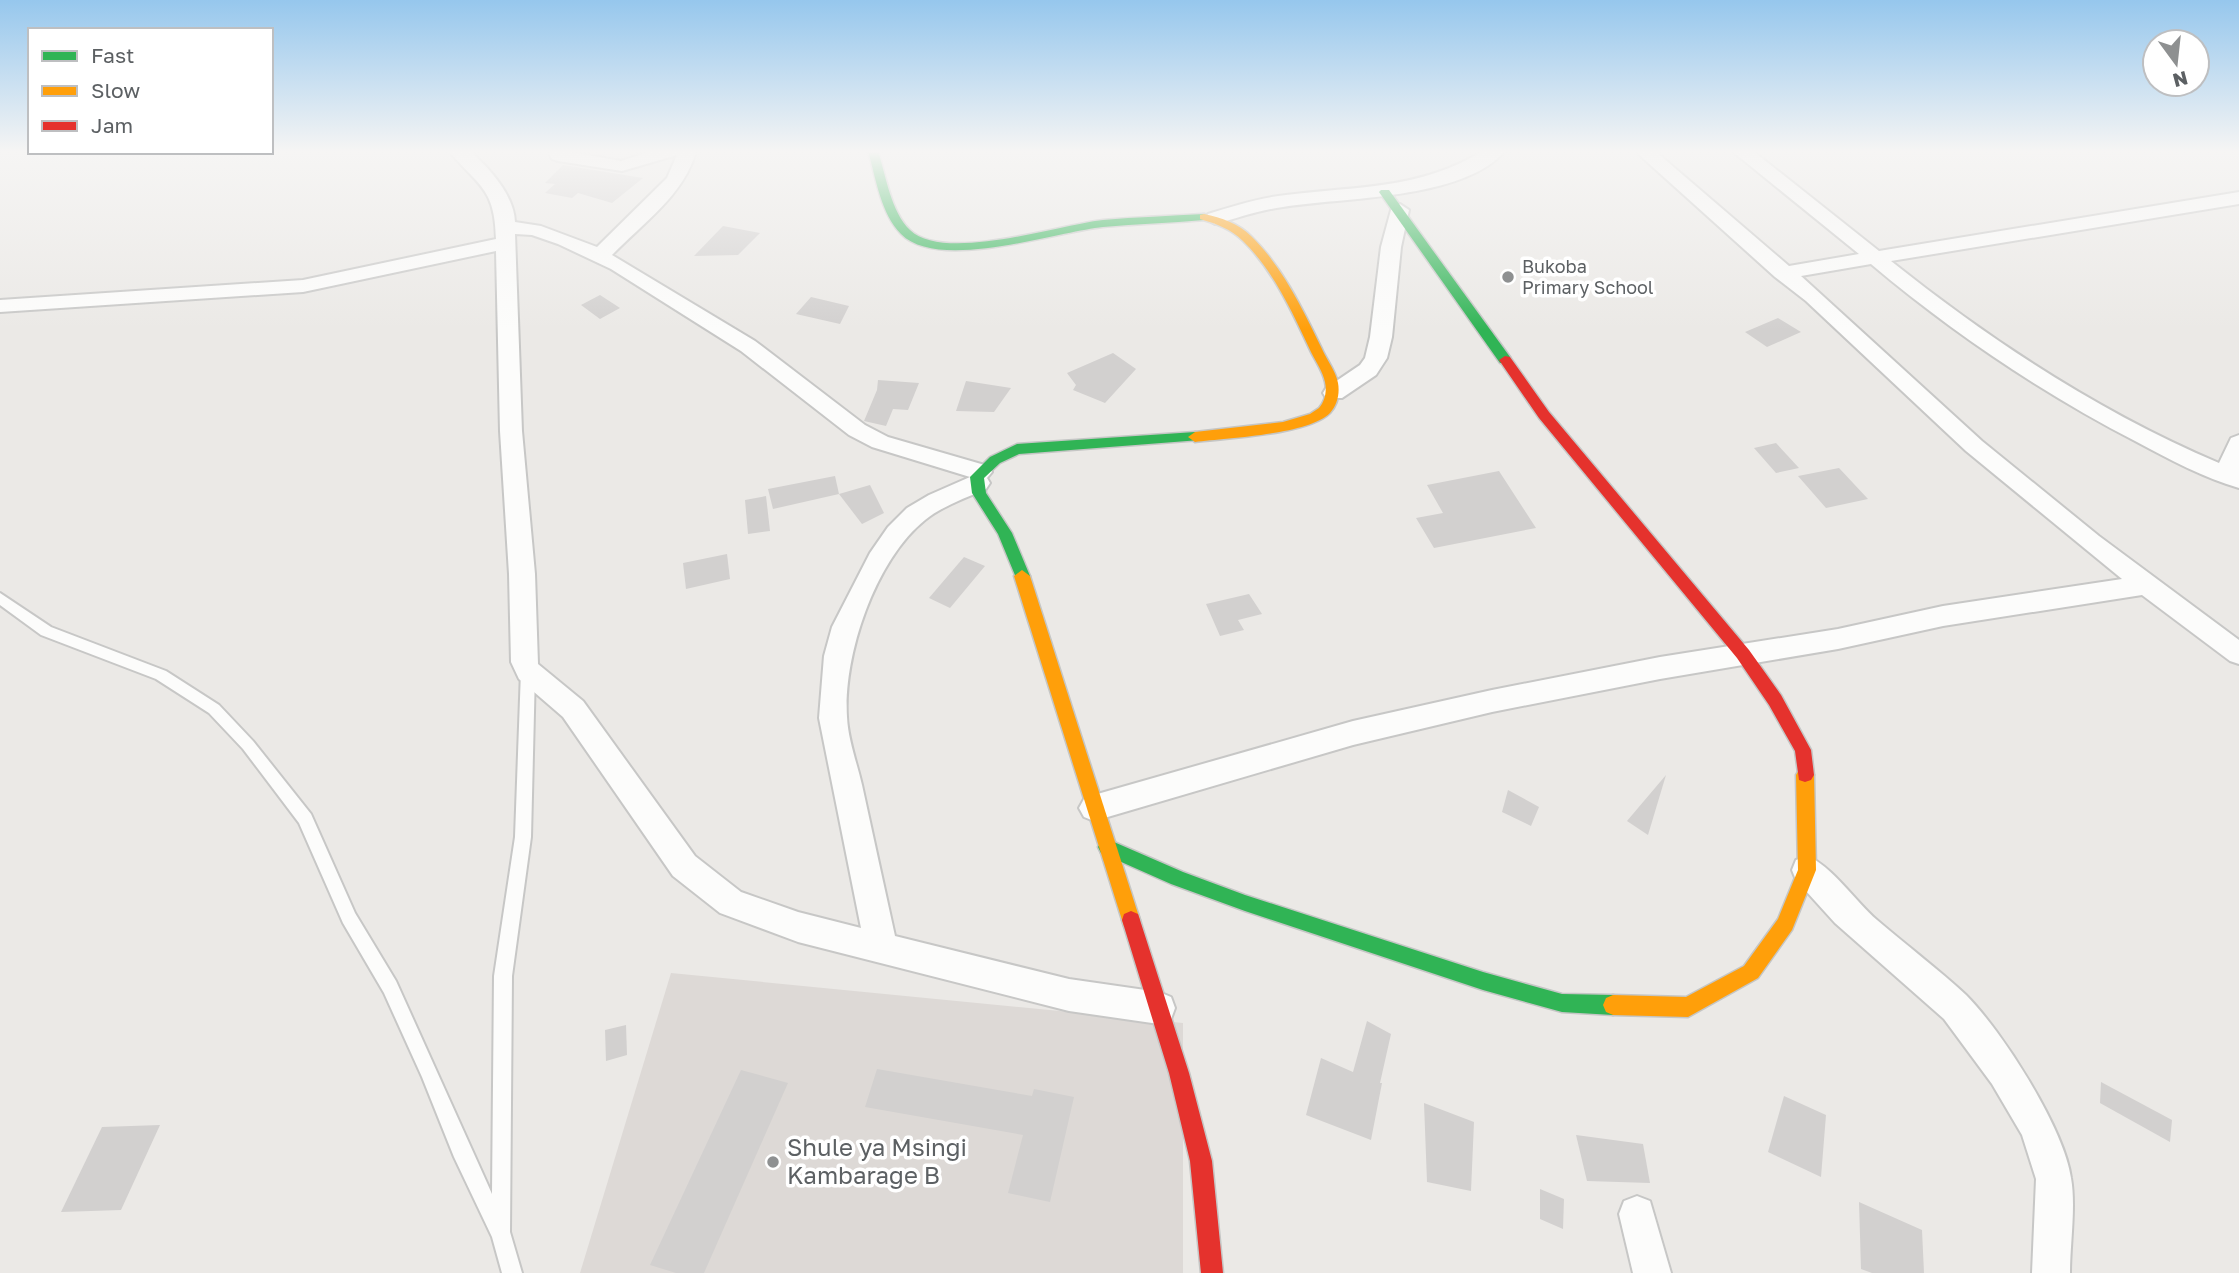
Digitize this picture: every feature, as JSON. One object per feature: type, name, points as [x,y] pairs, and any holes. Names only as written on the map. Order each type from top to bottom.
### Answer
[{"type":"street","points":[[501,210],[506,235],[511,431],[522,574],[524,662],[528,671],[573,709],[684,866],[730,904],[798,927],[1069,995],[1159,1009]]},
{"type":"street","points":[[599,256],[645,210]]},
{"type":"street","points":[[891,210],[899,226],[919,243],[937,247],[980,246],[1058,232],[1170,218],[1215,218],[1234,210]]},
{"type":"street","points":[[881,947],[833,718],[837,656],[845,627],[878,559],[897,533],[926,508],[979,477],[996,457],[1017,449],[1169,440],[1318,418],[1328,408],[1334,393],[1367,370],[1376,358],[1381,337],[1391,247],[1400,210]]},
{"type":"street","points":[[1107,847],[1177,878],[1245,903],[1483,981],[1562,1003],[1688,1007],[1751,972],[1786,924],[1807,870],[1803,750],[1775,700],[1743,654],[1544,415],[1468,312],[1400,210]]},
{"type":"street","points":[[1711,210],[1814,298],[1975,446],[2145,585],[2239,654]]},
{"type":"street","points":[[1819,210],[1934,304],[2053,386],[2123,428],[2232,477],[2239,443]]},
{"type":"street","points":[[1782,273],[2165,210]]},
{"type":"street","points":[[1215,218],[1240,232],[1256,247],[1270,267],[1331,380],[1334,393]]},
{"type":"street","points":[[0,306],[303,286],[363,275],[506,235],[534,230],[599,256],[664,291],[748,346],[857,429],[891,446],[979,477]]},
{"type":"street","points":[[979,477],[979,493],[1005,533],[1020,570],[1179,1073],[1201,1161],[1212,1273]]},
{"type":"street","points":[[1094,808],[1353,733],[1492,701],[1660,668],[1838,639],[1943,616],[2145,585]]},
{"type":"street","points":[[1807,870],[1846,913],[1956,1008],[2010,1082],[2034,1123],[2048,1155],[2054,1179],[2051,1273]]},
{"type":"street","points":[[1637,1214],[1652,1273]]},
{"type":"lane","points":[[0,598],[46,631],[161,675],[214,709],[248,745],[305,819],[349,918],[390,988],[429,1072],[461,1150],[501,1235],[512,1273]]},
{"type":"lane","points":[[501,1235],[503,976],[523,837],[528,671]]},
{"type":"shaded area","points":[[671,973],[1183,1023],[1183,1273],[580,1273]]},
{"type":"building","points":[[723,226],[760,233],[738,255],[694,256]]},
{"type":"building","points":[[600,295],[620,308],[600,319],[581,305]]},
{"type":"building","points":[[811,297],[849,306],[840,324],[796,314]]},
{"type":"building","points":[[1778,318],[1801,332],[1767,347],[1745,332]]},
{"type":"building","points":[[1113,353],[1136,369],[1105,403],[1073,390],[1076,385],[1067,373]]},
{"type":"building","points":[[878,380],[919,383],[908,410],[893,409],[886,426],[864,421],[877,390]]},
{"type":"building","points":[[966,381],[1011,388],[994,412],[956,411]]},
{"type":"building","points":[[1776,443],[1799,468],[1776,473],[1754,448]]},
{"type":"building","points":[[1839,468],[1868,499],[1826,508],[1798,476]]},
{"type":"building","points":[[1499,471],[1536,528],[1434,548],[1416,518],[1443,513],[1427,485]]},
{"type":"building","points":[[835,476],[839,494],[773,509],[768,489]]},
{"type":"building","points":[[870,485],[884,513],[862,524],[839,494]]},
{"type":"building","points":[[766,496],[770,531],[748,534],[745,500]]},
{"type":"building","points":[[727,554],[730,579],[686,589],[683,563]]},
{"type":"building","points":[[964,557],[985,566],[950,608],[929,598]]},
{"type":"building","points":[[1249,594],[1262,614],[1238,620],[1244,630],[1220,636],[1206,604]]},
{"type":"building","points":[[1666,775],[1648,835],[1627,821]]},
{"type":"building","points":[[1508,790],[1539,807],[1531,826],[1502,812]]},
{"type":"building","points":[[1367,1021],[1391,1034],[1371,1140],[1306,1115],[1321,1058],[1353,1072]]},
{"type":"building","points":[[626,1025],[627,1055],[606,1061],[605,1030]]},
{"type":"building","points":[[877,1069],[1032,1096],[1034,1089],[1074,1097],[1050,1202],[1008,1193],[1023,1135],[865,1107]]},
{"type":"building","points":[[741,1070],[788,1083],[704,1273],[676,1273],[650,1265]]},
{"type":"building","points":[[2101,1082],[2172,1120],[2170,1142],[2100,1103]]},
{"type":"building","points":[[1784,1096],[1826,1115],[1821,1177],[1768,1152]]},
{"type":"building","points":[[1424,1103],[1474,1122],[1471,1191],[1427,1182]]},
{"type":"building","points":[[160,1125],[121,1210],[61,1212],[102,1127]]},
{"type":"building","points":[[1576,1135],[1643,1144],[1650,1183],[1587,1181]]},
{"type":"building","points":[[1540,1189],[1564,1199],[1563,1229],[1540,1219]]},
{"type":"building","points":[[1859,1202],[1922,1230],[1924,1273],[1872,1273],[1861,1269]]},
{"type":"traffic: fast","points":[[892,210],[907,234],[931,246],[974,247],[1101,224],[1204,217]]},
{"type":"traffic: fast","points":[[1398,210],[1505,360]]},
{"type":"traffic: fast","points":[[1022,576],[1005,533],[979,493],[977,477],[995,460],[1017,449],[1195,437]]},
{"type":"traffic: fast","points":[[1107,847],[1177,878],[1245,903],[1483,981],[1562,1003],[1613,1005]]},
{"type":"traffic: slow","points":[[1195,437],[1300,422],[1324,411],[1331,400],[1332,392],[1331,380],[1296,309],[1264,257],[1246,237],[1226,223],[1204,217]]},
{"type":"traffic: slow","points":[[1022,576],[1131,920]]},
{"type":"traffic: slow","points":[[1613,1005],[1688,1007],[1751,972],[1785,924],[1807,870],[1805,775]]},
{"type":"traffic: jam","points":[[1505,360],[1544,415],[1743,654],[1775,700],[1803,750],[1805,775]]},
{"type":"traffic: jam","points":[[1131,920],[1179,1073],[1201,1161],[1212,1273]]},
{"type":"place","name":"Bukoba Primary School","points":[[1508,277]]},
{"type":"place","name":"Shule ya Msingi Kambarage B","points":[[773,1162]]}]
